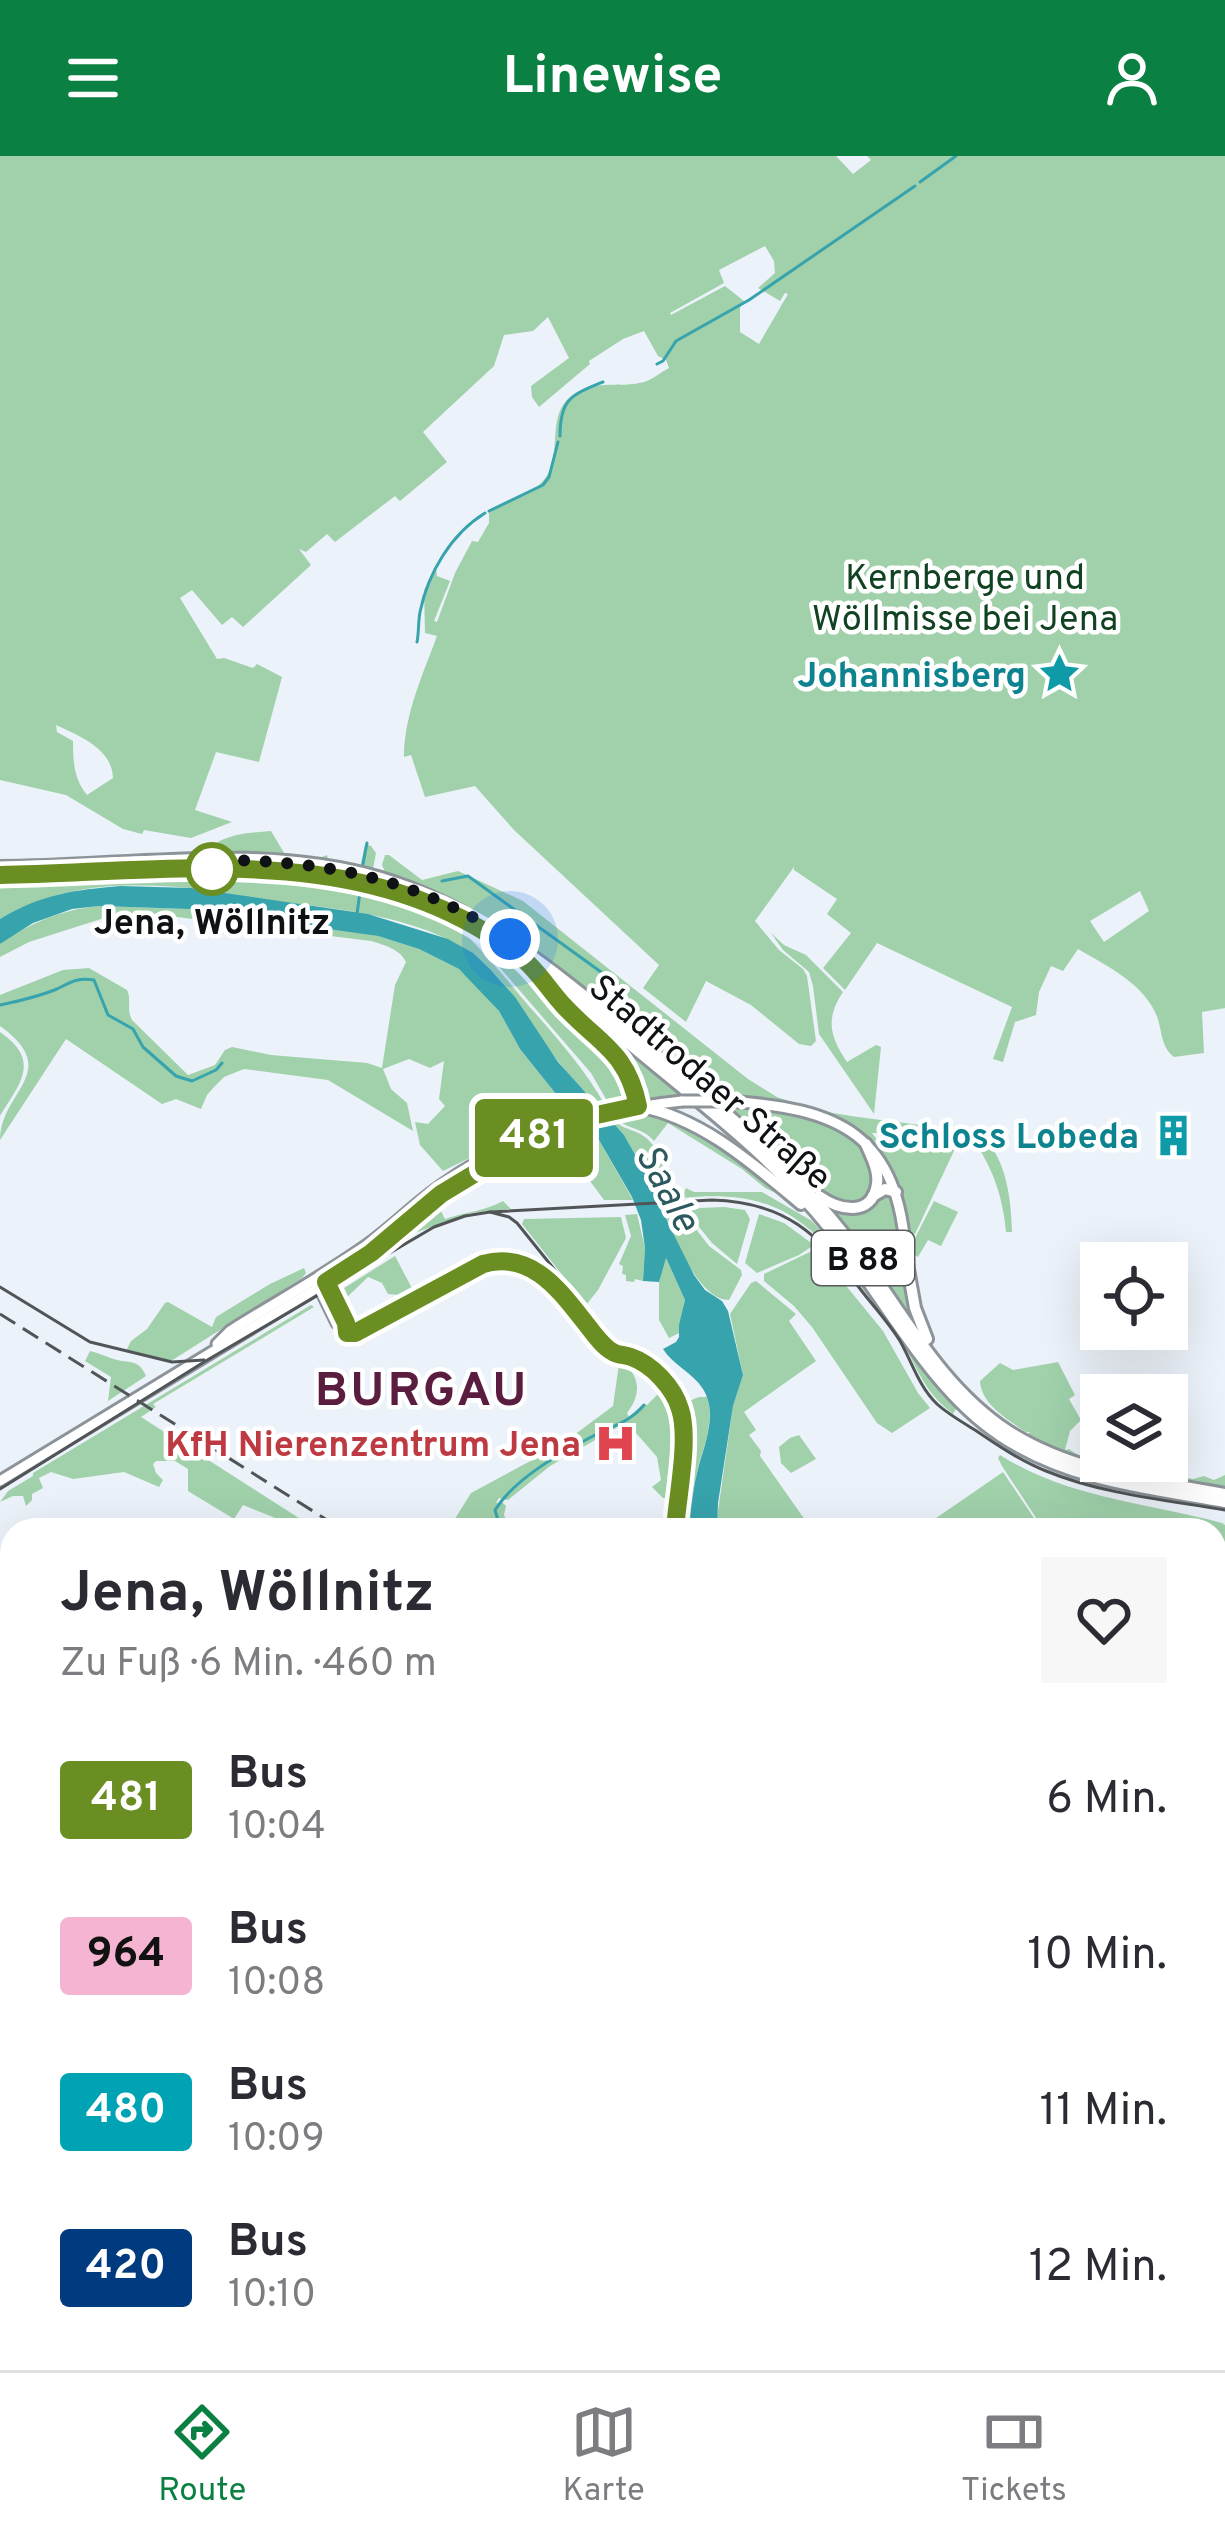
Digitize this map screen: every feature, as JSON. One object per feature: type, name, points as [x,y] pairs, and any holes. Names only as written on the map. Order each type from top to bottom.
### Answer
[{"type":"main road","name":"Stadtrodaer Straße","points":[[0,871],[266,861],[354,872],[417,891],[474,917],[538,959],[694,1087],[801,1184],[854,1246],[935,1359],[984,1412],[1043,1451],[1106,1472],[1225,1498]]},
{"type":"main road","name":"Stadtrodaer Straße","points":[[0,871],[249,868],[341,878],[422,901],[476,928],[526,961],[773,1166],[826,1224],[942,1382],[988,1427],[1067,1470],[1225,1498]]},
{"type":"main road","points":[[526,961],[566,1008],[616,1054],[631,1077],[638,1106]]},
{"type":"main road","points":[[0,1481],[321,1280],[469,1167],[547,1130],[638,1106],[726,1101],[810,1112],[844,1126],[866,1144],[896,1192],[915,1309],[935,1359]]},
{"type":"main road","points":[[638,1106],[675,1115],[740,1154],[826,1224]]},
{"type":"main road","points":[[866,1144],[876,1172],[873,1196]]},
{"type":"main road","points":[[801,1184],[840,1209],[861,1206],[885,1189],[896,1192]]},
{"type":"main road","points":[[321,1280],[347,1333],[355,1333],[483,1264],[513,1261],[535,1270],[608,1349],[644,1363],[676,1398],[684,1434],[676,1518]]},
{"type":"green space","name":"Kernberge und Wöllmisse bei Jena","points":[[0,156],[836,156],[853,174],[871,160],[867,156],[1225,156],[1225,1008],[1202,1012],[1204,1053],[1174,1057],[1155,1012],[1140,991],[1078,949],[1063,971],[1051,966],[1039,992],[1036,1015],[1015,1022],[1003,1062],[993,1059],[1012,1007],[877,943],[845,990],[823,968],[851,933],[827,914],[837,899],[794,867],[755,921],[807,976],[816,1041],[811,1046],[799,1044],[751,1005],[706,981],[686,1022],[643,988],[659,965],[514,830],[475,786],[425,797],[411,755],[404,757],[411,710],[437,636],[425,633],[424,590],[436,568],[437,576],[450,581],[437,622],[455,573],[472,541],[478,542],[489,523],[489,510],[529,492],[548,475],[558,417],[570,397],[596,386],[644,382],[669,368],[644,331],[589,361],[539,407],[531,386],[569,358],[548,317],[533,331],[504,335],[494,366],[423,432],[447,462],[400,501],[395,496],[335,542],[327,534],[306,552],[299,549],[311,565],[243,627],[232,617],[222,625],[192,590],[180,598],[217,659],[253,668],[257,664],[282,677],[259,762],[216,752],[195,810],[232,822],[191,838],[144,830],[142,834],[123,829],[66,795],[0,780]],"holes":[[[765,246],[775,273],[758,288],[780,301],[788,294],[759,344],[740,332],[744,301],[725,286],[671,315],[724,283],[719,270]],[[56,725],[93,744],[107,759],[113,778],[87,795],[75,770],[73,741],[57,732]],[[1140,891],[1149,911],[1104,942],[1090,921]]]},
{"type":"green space","points":[[271,831],[286,856],[315,860],[327,855],[329,863],[360,868],[365,844],[371,846],[376,853],[373,869],[369,871],[217,852],[218,842],[225,839]]},
{"type":"green space","points":[[385,855],[422,880],[458,871],[523,901],[748,1079],[808,1108],[710,1096],[554,968],[387,876],[382,865]]},
{"type":"green space","points":[[159,878],[212,881],[213,890],[130,886],[77,890],[0,919],[0,885]]},
{"type":"green space","points":[[221,880],[352,886],[439,914],[496,966],[570,1054],[606,1107],[600,1108],[562,1066],[501,980],[464,949],[433,933],[363,913],[220,892]]},
{"type":"green space","points":[[99,906],[188,909],[321,926],[419,949],[459,969],[479,988],[573,1115],[516,1135],[443,1171],[420,1145],[415,1122],[428,1124],[445,1106],[439,1099],[444,1061],[430,1068],[409,1059],[383,1069],[391,1089],[407,1103],[413,1131],[328,1080],[244,1069],[224,1077],[201,1109],[176,1099],[162,1104],[66,1039],[0,1140],[28,1069],[18,1042],[0,1026],[0,995],[63,970],[89,968],[127,990],[132,1020],[188,1075],[215,1065],[232,1047],[382,1068],[395,985],[406,962],[396,951],[371,941],[137,915],[104,918],[29,942],[0,957],[0,944],[24,929],[59,914]]},
{"type":"green space","points":[[480,933],[527,969],[621,1064],[630,1101],[610,1106],[591,1073],[482,947]]},
{"type":"green space","points":[[771,933],[806,955],[843,992],[832,1028],[847,1062],[876,1045],[881,1047],[874,1114],[819,1034],[809,972]]},
{"type":"green space","points":[[542,976],[687,1096],[643,1100],[629,1067]]},
{"type":"green space","points":[[0,1032],[24,1062],[20,1082],[0,1116]]},
{"type":"green space","points":[[720,1105],[804,1114],[843,1131],[858,1143],[872,1169],[875,1181],[869,1197],[852,1207],[818,1192]]},
{"type":"green space","points":[[813,1109],[973,1134],[914,1133],[894,1137],[893,1133],[872,1133],[882,1146],[916,1134],[959,1140],[910,1236],[896,1187],[874,1146],[848,1125]]},
{"type":"green space","points":[[640,1111],[700,1132],[788,1199],[668,1123],[654,1141],[615,1116]]},
{"type":"green space","points":[[611,1117],[651,1143],[666,1165],[677,1198],[660,1199]]},
{"type":"green space","points":[[581,1123],[599,1140],[633,1200],[604,1200],[565,1141],[496,1168],[444,1199],[439,1207],[445,1219],[503,1201],[511,1209],[470,1213],[387,1243],[436,1200],[519,1151],[557,1136],[556,1129]]},
{"type":"green space","points":[[984,1138],[1003,1169],[1012,1232],[1006,1232],[996,1185],[975,1142]]},
{"type":"green space","points":[[686,1188],[762,1192],[812,1221],[959,1404],[953,1414],[930,1391],[884,1316],[805,1226],[786,1213],[741,1198],[682,1198]]},
{"type":"green space","points":[[881,1192],[893,1193],[924,1339],[819,1199],[844,1211]]},
{"type":"green space","points":[[934,1201],[958,1212],[941,1246],[928,1240],[918,1257],[913,1254],[914,1240]]},
{"type":"green space","points":[[724,1207],[745,1210],[750,1219],[737,1264],[687,1212]]},
{"type":"green space","points":[[682,1211],[709,1246],[741,1270],[729,1300],[708,1290],[681,1252],[663,1212]]},
{"type":"green space","points":[[637,1214],[645,1248],[643,1281],[634,1282],[626,1281],[619,1264],[631,1236],[625,1215]]},
{"type":"green space","points":[[759,1214],[784,1223],[814,1245],[757,1273],[745,1263]]},
{"type":"green space","points":[[621,1217],[626,1238],[586,1305],[522,1224],[524,1219]]},
{"type":"green space","points":[[816,1249],[883,1331],[930,1408],[892,1433],[877,1423],[812,1327],[764,1281],[764,1274]]},
{"type":"green space","points":[[395,1256],[415,1294],[388,1294],[382,1283],[368,1277],[343,1301],[360,1324],[353,1325],[338,1292]]},
{"type":"green space","points":[[665,1256],[685,1300],[679,1333],[669,1338],[659,1320]]},
{"type":"green space","points":[[304,1268],[302,1278],[171,1361],[126,1351],[165,1303],[212,1327],[216,1317]]},
{"type":"green space","points":[[756,1281],[796,1314],[789,1321],[816,1361],[744,1412],[756,1430],[749,1435],[760,1456],[804,1518],[717,1518],[733,1406],[743,1375],[730,1314]]},
{"type":"green space","points":[[314,1307],[153,1404],[156,1407],[141,1417],[299,1518],[276,1518],[243,1505],[232,1518],[188,1491],[188,1469],[175,1461],[153,1464],[163,1480],[159,1487],[124,1472],[73,1479],[51,1472],[39,1478],[43,1488],[32,1494],[26,1506],[23,1496],[0,1502],[33,1473]]},
{"type":"green space","points":[[90,1351],[134,1363],[146,1376],[108,1401],[111,1377],[85,1361]]},
{"type":"green space","points":[[623,1362],[633,1374],[637,1387],[629,1417],[658,1394],[665,1406],[672,1444],[668,1498],[652,1487],[661,1480],[657,1457],[623,1424],[550,1466],[508,1500],[499,1498],[496,1503],[506,1506],[505,1518],[455,1518],[471,1493],[562,1444],[613,1406]]},
{"type":"green space","points":[[1058,1362],[1075,1395],[1069,1399],[1080,1418],[1065,1450],[1080,1458],[1029,1437],[1030,1432],[990,1404],[980,1381],[1000,1363],[1013,1370]]},
{"type":"green space","points":[[707,1397],[709,1406],[691,1518],[680,1518],[688,1432],[684,1403]]},
{"type":"green space","points":[[799,1435],[816,1459],[791,1473],[781,1463],[779,1447]]},
{"type":"green space","points":[[998,1458],[1080,1490],[1199,1518],[1036,1518]]},
{"type":"green space","points":[[1003,1472],[1034,1518],[936,1518]]},
{"type":"green space","points":[[1225,1475],[1225,1488],[1188,1478],[1214,1480]]},
{"type":"water","points":[[191,888],[368,914],[448,939],[491,970],[558,1062],[624,1135],[694,1275],[728,1311],[743,1375],[733,1406],[717,1518],[691,1518],[710,1409],[699,1383],[663,1349],[679,1337],[685,1300],[666,1258],[659,1282],[643,1281],[641,1220],[599,1140],[520,1049],[499,1011],[459,969],[378,936],[188,909],[72,909],[33,923],[0,944],[0,919],[30,904],[88,889]]},
{"type":"waterway","points":[[920,182],[956,156]]},
{"type":"waterway","points":[[657,364],[676,341],[749,300],[915,186]]},
{"type":"waterway","points":[[560,436],[565,406],[603,382]]},
{"type":"waterway","points":[[489,511],[543,485],[558,442]]},
{"type":"waterway","points":[[417,642],[420,612],[435,569],[452,543],[485,513]]},
{"type":"waterway","points":[[362,869],[367,843]]},
{"type":"waterway","points":[[442,881],[468,876],[626,990]]},
{"type":"waterway","points":[[357,914],[360,892]]},
{"type":"waterway","points":[[0,1005],[75,981],[94,980],[108,1015],[133,1029],[143,1047],[176,1076],[192,1081],[222,1063]]},
{"type":"waterway","points":[[497,1518],[495,1510],[527,1477],[644,1405]]},
{"type":"tram line","points":[[0,1489],[434,1227],[490,1212],[712,1200],[760,1207],[814,1237],[891,1328],[937,1404],[1009,1452],[1089,1485],[1225,1510]]},
{"type":"tram line","points":[[490,1212],[517,1223],[608,1336],[662,1389],[672,1406],[678,1437],[670,1518]]},
{"type":"tram line","points":[[0,1287],[90,1342],[172,1362],[204,1360]]},
{"type":"railway","points":[[0,1314],[324,1518]]},
{"type":"bus line","name":"481","points":[[0,875],[249,868],[341,878],[422,901],[526,961],[566,1008],[616,1054],[631,1077],[638,1106],[547,1130],[441,1194],[371,1253],[326,1282],[347,1333],[355,1333],[483,1264],[513,1261],[535,1270],[608,1349],[644,1363],[676,1398],[684,1434],[676,1518]]},
{"type":"place","name":"Johannisberg","points":[[1060,674]]},
{"type":"place","name":"Jena, Wöllnitz","points":[[212,869]]},
{"type":"place","name":"Schloss Lobeda","points":[[1173,1135]]},
{"type":"place","name":"KfH Nierenzentrum Jena","points":[[615,1443]]},
{"type":"district","name":"BURGAU","points":[[422,1388]]},
{"type":"route","points":[[212,869],[210,860],[295,863],[354,872],[436,898],[510,939]]},
{"type":"water label","name":"Saale","points":[[669,1187]]}]
